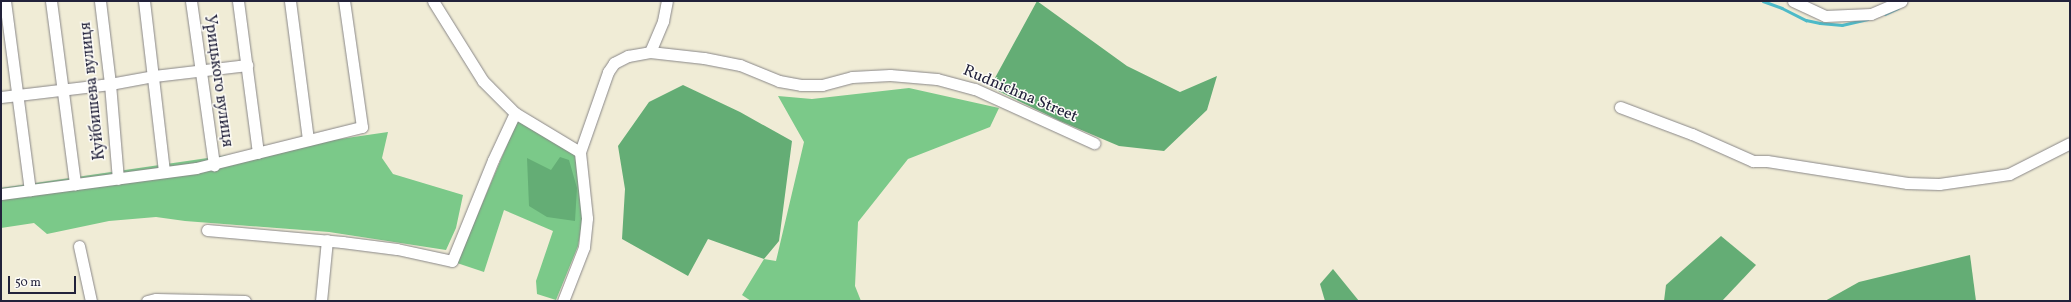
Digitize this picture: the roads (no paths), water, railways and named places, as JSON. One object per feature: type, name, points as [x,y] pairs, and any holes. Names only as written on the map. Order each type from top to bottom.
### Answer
[{"type":"street","points":[[4,1],[30,190]]},
{"type":"street","points":[[51,1],[75,184]]},
{"type":"street","name":"Куйбишева вулиця","points":[[100,1],[110,84],[118,178]]},
{"type":"street","points":[[144,1],[154,76],[164,172]]},
{"type":"street","name":"Урицького вулиця","points":[[191,1],[214,165]]},
{"type":"street","points":[[238,1],[258,153]]},
{"type":"street","points":[[290,1],[308,140]]},
{"type":"street","points":[[1,194],[214,165],[362,127],[344,1]]},
{"type":"street","points":[[433,1],[483,81],[515,113],[580,152],[587,218],[584,247],[563,301]]},
{"type":"street","points":[[650,52],[663,21],[667,1]]},
{"type":"street","points":[[1793,1],[1825,16],[1871,14],[1901,1]]},
{"type":"street","name":"Rudnichna Street","points":[[580,152],[608,72],[614,62],[628,56],[650,52],[704,58],[740,66],[779,81],[801,85],[822,85],[852,77],[874,76],[937,79],[975,89],[1094,143]]},
{"type":"street","points":[[1,97],[247,65]]},
{"type":"street","points":[[1620,107],[1692,134],[1753,161],[1767,161],[1907,183],[1938,184],[2009,174],[2070,143]]},
{"type":"street","points":[[207,230],[327,240],[397,249],[452,260],[493,160],[515,113]]},
{"type":"street","points":[[321,301],[327,240]]},
{"type":"street","points":[[79,246],[91,301]]},
{"type":"street","points":[[147,301],[245,301]]},
{"type":"waterway","points":[[1763,1],[1782,8],[1806,20],[1820,23],[1842,25],[1867,19]]},
{"type":"waterway","points":[[1885,14],[1898,8]]}]
